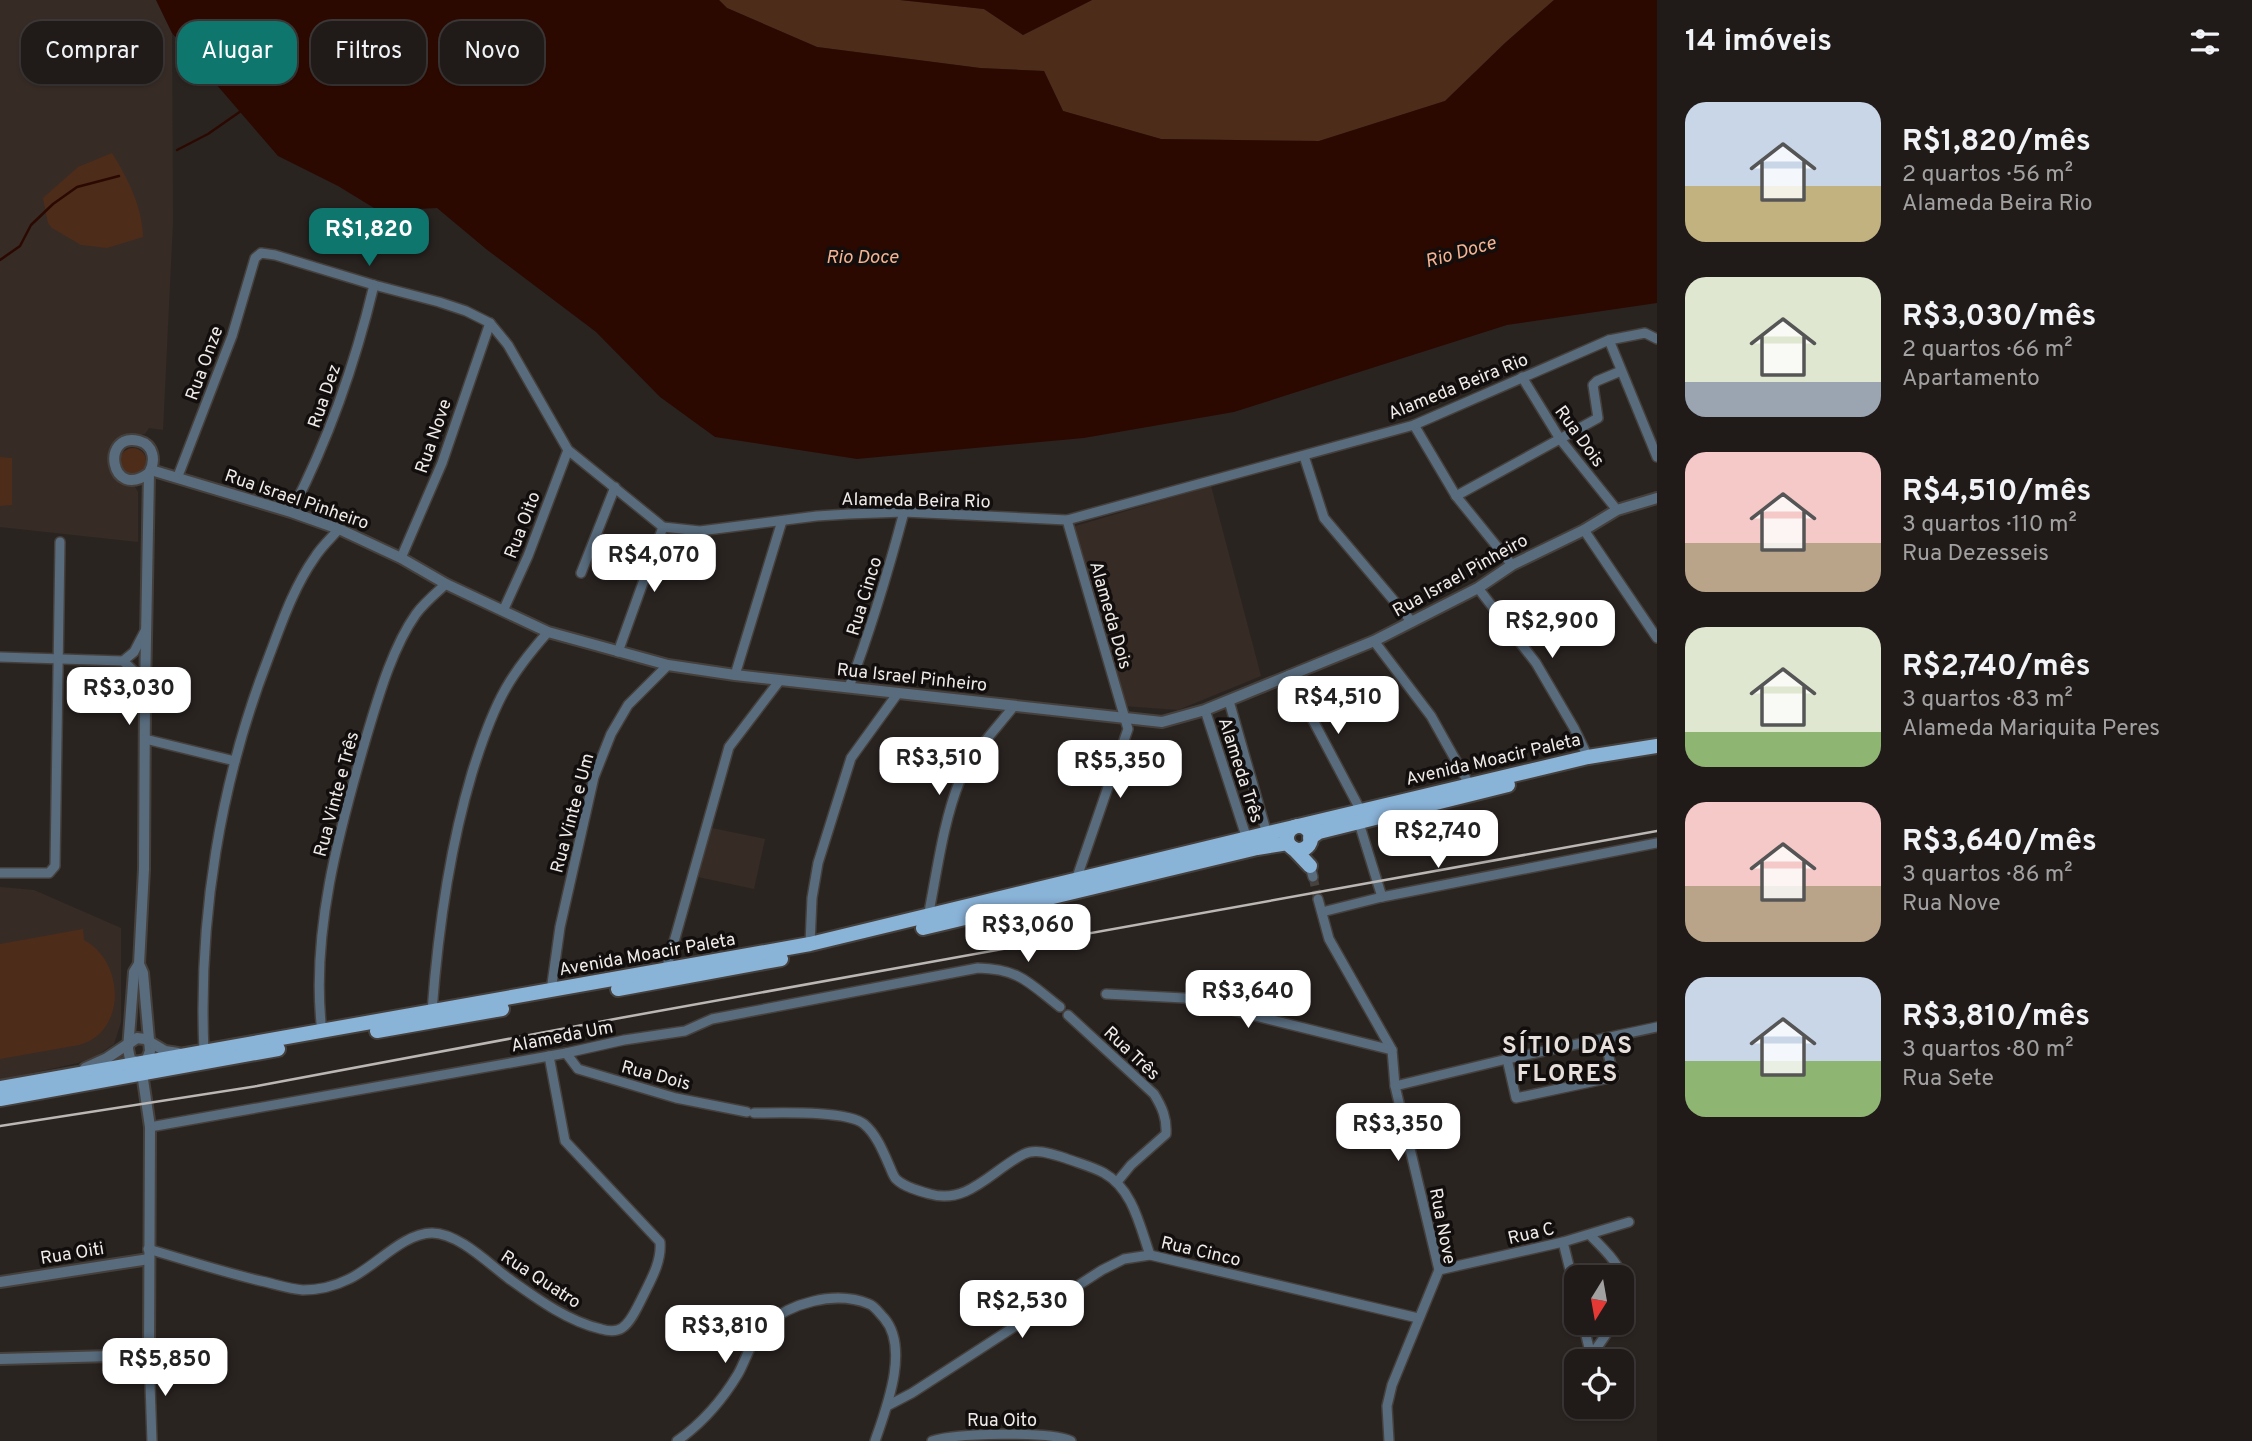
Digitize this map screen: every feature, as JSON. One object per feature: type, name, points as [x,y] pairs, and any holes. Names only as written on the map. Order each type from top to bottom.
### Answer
[{"type":"main road","name":"Avenida Moacir Paleta","points":[[1310,840],[1319,832],[1360,817],[1469,784],[1588,757],[1657,746]]},
{"type":"main road","name":"Avenida Moacir Paleta","points":[[0,1088],[66,1076],[142,1069],[184,1055],[810,944],[1296,826],[1360,817],[1620,759],[1657,755]]},
{"type":"main road","points":[[1296,826],[1306,828],[1310,840],[1311,872],[1291,845],[1289,832],[1296,826]]},
{"type":"main road","points":[[1291,845],[1304,848],[1310,840]]},
{"type":"main road","name":"Avenida Moacir Paleta","points":[[0,1099],[142,1069],[737,968],[932,926],[1244,851],[1291,845]]},
{"type":"street","name":"Rua Onze","points":[[178,477],[232,336],[255,258],[261,253],[275,255],[374,285]]},
{"type":"street","points":[[374,285],[450,306],[490,323],[508,345],[568,450],[663,527],[618,652]]},
{"type":"street","name":"Rua Dez","points":[[291,512],[318,458],[334,415],[374,285]]},
{"type":"street","name":"Rua Nove","points":[[401,558],[442,464],[490,323]]},
{"type":"street","name":"Alameda Beira Rio","points":[[663,527],[700,531],[817,516],[904,512],[1067,520],[1414,425],[1609,340],[1645,333],[1657,339]]},
{"type":"street","points":[[1609,340],[1657,457]]},
{"type":"street","points":[[1456,496],[1598,418],[1593,385],[1597,380],[1621,371]]},
{"type":"street","name":"Rua Dois","points":[[1521,377],[1560,439],[1617,510]]},
{"type":"street","points":[[1414,425],[1456,496],[1512,565]]},
{"type":"street","points":[[149,491],[143,484],[124,478],[114,466],[115,452],[125,442],[135,440],[147,445],[153,458],[149,491],[144,869],[139,964],[143,973],[149,1042],[149,1055],[142,1069],[150,1126],[148,1254],[152,1441]]},
{"type":"street","name":"Rua Oito","points":[[503,611],[528,556],[568,450]]},
{"type":"street","points":[[1304,456],[1324,518],[1412,622]]},
{"type":"street","points":[[132,480],[141,479],[150,472]]},
{"type":"street","name":"Rua Israel Pinheiro","points":[[150,472],[178,477],[339,529],[548,632],[618,652],[668,664],[735,675],[1162,722],[1229,701],[1374,641],[1478,588],[1512,565],[1584,530],[1617,510],[1657,498]]},
{"type":"street","points":[[581,573],[615,487]]},
{"type":"street","name":"Rua Cinco","points":[[849,687],[883,593],[904,512]]},
{"type":"street","name":"Alameda Dois","points":[[1067,520],[1124,719]]},
{"type":"street","points":[[735,675],[782,521]]},
{"type":"street","points":[[204,1052],[202,991],[210,889],[235,761],[249,709],[286,613],[309,566],[339,529]]},
{"type":"street","points":[[1584,530],[1657,638]]},
{"type":"street","points":[[0,873],[49,873],[53,871],[57,857],[61,542]]},
{"type":"street","name":"Rua Vinte e Três","points":[[322,1032],[320,961],[326,903],[352,783],[376,705],[401,642],[415,615],[446,584]]},
{"type":"street","points":[[1478,588],[1536,663],[1574,727],[1588,757]]},
{"type":"street","points":[[123,661],[134,652],[146,629]]},
{"type":"street","points":[[432,1011],[444,899],[462,807],[481,743],[505,690],[525,658],[548,632]]},
{"type":"street","points":[[1374,641],[1431,716],[1469,784]]},
{"type":"street","points":[[0,657],[123,661],[135,672],[145,694]]},
{"type":"street","name":"Rua Vinte e Um","points":[[551,991],[562,916],[594,777],[611,734],[628,705],[668,664]]},
{"type":"street","points":[[1289,675],[1360,817],[1382,897]]},
{"type":"street","points":[[666,970],[729,747],[780,680]]},
{"type":"street","points":[[810,944],[812,898],[818,863],[851,758],[898,693]]},
{"type":"street","name":"Alameda Três","points":[[1229,701],[1267,834]]},
{"type":"street","points":[[928,917],[947,825],[961,778],[983,744],[1014,706]]},
{"type":"street","name":"Alameda Três","points":[[1205,710],[1247,839]]},
{"type":"street","points":[[1076,880],[1127,736],[1128,729],[1124,719]]},
{"type":"street","points":[[145,739],[235,761]]},
{"type":"street","points":[[1322,912],[1382,897],[1657,842]]},
{"type":"street","points":[[1318,899],[1329,939],[1392,1050]]},
{"type":"street","points":[[139,964],[134,972],[128,1042],[130,1059],[142,1069]]},
{"type":"street","name":"Alameda Um","points":[[150,1126],[685,1031],[712,1019],[978,968],[999,968],[1012,972],[1060,1007]]},
{"type":"street","points":[[1107,994],[1184,998],[1392,1050]]},
{"type":"street","name":"Rua Três","points":[[1068,1015],[1154,1094],[1167,1121],[1166,1134],[1116,1182]]},
{"type":"street","points":[[1395,1086],[1657,1027]]},
{"type":"street","points":[[66,1076],[98,1063],[137,1038],[165,1051],[184,1055]]},
{"type":"street","points":[[1507,1059],[1516,1098],[1614,1077],[1604,1038]]},
{"type":"street","name":"Rua Nove","points":[[1389,1441],[1387,1406],[1392,1385],[1439,1270],[1395,1086],[1392,1050]]},
{"type":"street","name":"Rua Dois","points":[[566,1053],[578,1069],[676,1098],[750,1112],[826,1114],[863,1123],[880,1144],[895,1178],[913,1189],[931,1195],[948,1198],[962,1194],[1026,1153],[1046,1152],[1103,1173],[1116,1182]]},
{"type":"street","name":"Rua Quatro","points":[[148,1254],[305,1290],[351,1279],[419,1234],[445,1235],[462,1243],[511,1280],[569,1317],[590,1327],[610,1331],[622,1328],[633,1315],[655,1271],[661,1254],[660,1242],[565,1141],[549,1056]]},
{"type":"street","points":[[1116,1182],[1130,1200],[1150,1255]]},
{"type":"street","name":"Rua C","points":[[1439,1270],[1563,1242],[1629,1223]]},
{"type":"street","points":[[1590,1235],[1616,1265]]},
{"type":"street","points":[[1563,1242],[1569,1265]]},
{"type":"street","name":"Rua Oiti","points":[[0,1282],[148,1254]]},
{"type":"street","name":"Rua Cinco","points":[[887,1405],[934,1379],[1102,1270],[1124,1259],[1150,1255],[1418,1318]]},
{"type":"street","points":[[677,1441],[698,1426],[736,1376],[762,1328],[786,1310],[820,1300],[848,1299],[871,1304],[889,1324],[897,1351],[887,1405],[874,1441]]},
{"type":"street","points":[[1586,1335],[1591,1356],[1606,1335]]},
{"type":"street","points":[[0,1359],[149,1355]]},
{"type":"street","name":"Rua Oito","points":[[932,1441],[946,1436],[978,1435],[1057,1437],[1071,1441]]},
{"type":"shaded area","points":[[0,0],[156,0],[172,33],[173,222],[163,430],[149,428],[145,434],[127,437],[114,445],[109,455],[109,462],[117,479],[135,487],[138,492],[138,542],[0,527]]},
{"type":"shaded area","points":[[719,0],[900,0],[984,9],[1023,35],[1092,0],[1554,0],[1445,101],[1319,141],[1161,139],[1063,111],[1044,71],[980,68],[817,47],[727,8]]},
{"type":"shaded area","points":[[112,153],[133,193],[140,214],[143,237],[107,248],[81,245],[52,228],[48,223],[43,198],[78,167]]},
{"type":"shaded area","points":[[133,448],[142,452],[146,461],[142,470],[133,474],[124,470],[120,461],[124,452]]},
{"type":"shaded area","points":[[0,457],[12,458],[12,505],[0,506]]},
{"type":"shaded area","points":[[1211,486],[1261,676],[1178,710],[1124,706],[1072,527]]},
{"type":"shaded area","points":[[712,828],[765,839],[754,889],[698,877]]},
{"type":"shaded area","points":[[0,887],[34,890],[121,928],[121,1022],[114,1044],[96,1056],[78,1063],[0,1080]]},
{"type":"shaded area","points":[[83,929],[84,940],[98,950],[113,979],[115,996],[106,1026],[95,1038],[79,1045],[0,1059],[0,944]]},
{"type":"water","name":"Rio Doce","points":[[156,0],[719,0],[727,8],[817,47],[980,68],[1044,71],[1063,111],[1161,139],[1319,141],[1445,101],[1554,0],[1657,0],[1657,303],[1507,325],[1234,412],[1084,438],[857,459],[715,437],[660,397],[596,332],[486,249],[437,208],[379,211],[338,186],[278,156],[216,84],[297,84],[297,21],[177,21],[177,39]]},
{"type":"water","points":[[900,0],[1092,0],[1023,35],[984,9]]},
{"type":"waterway","points":[[177,150],[208,134],[241,111]]},
{"type":"waterway","points":[[0,260],[20,246],[31,225],[53,204],[77,187],[119,176]]},
{"type":"tunnel","points":[[1313,877],[1318,899]]},
{"type":"railway","points":[[0,1126],[257,1086],[1657,831]]},
{"type":"district","name":"SÍTIO DAS FLORES","points":[[1568,1059]]}]
